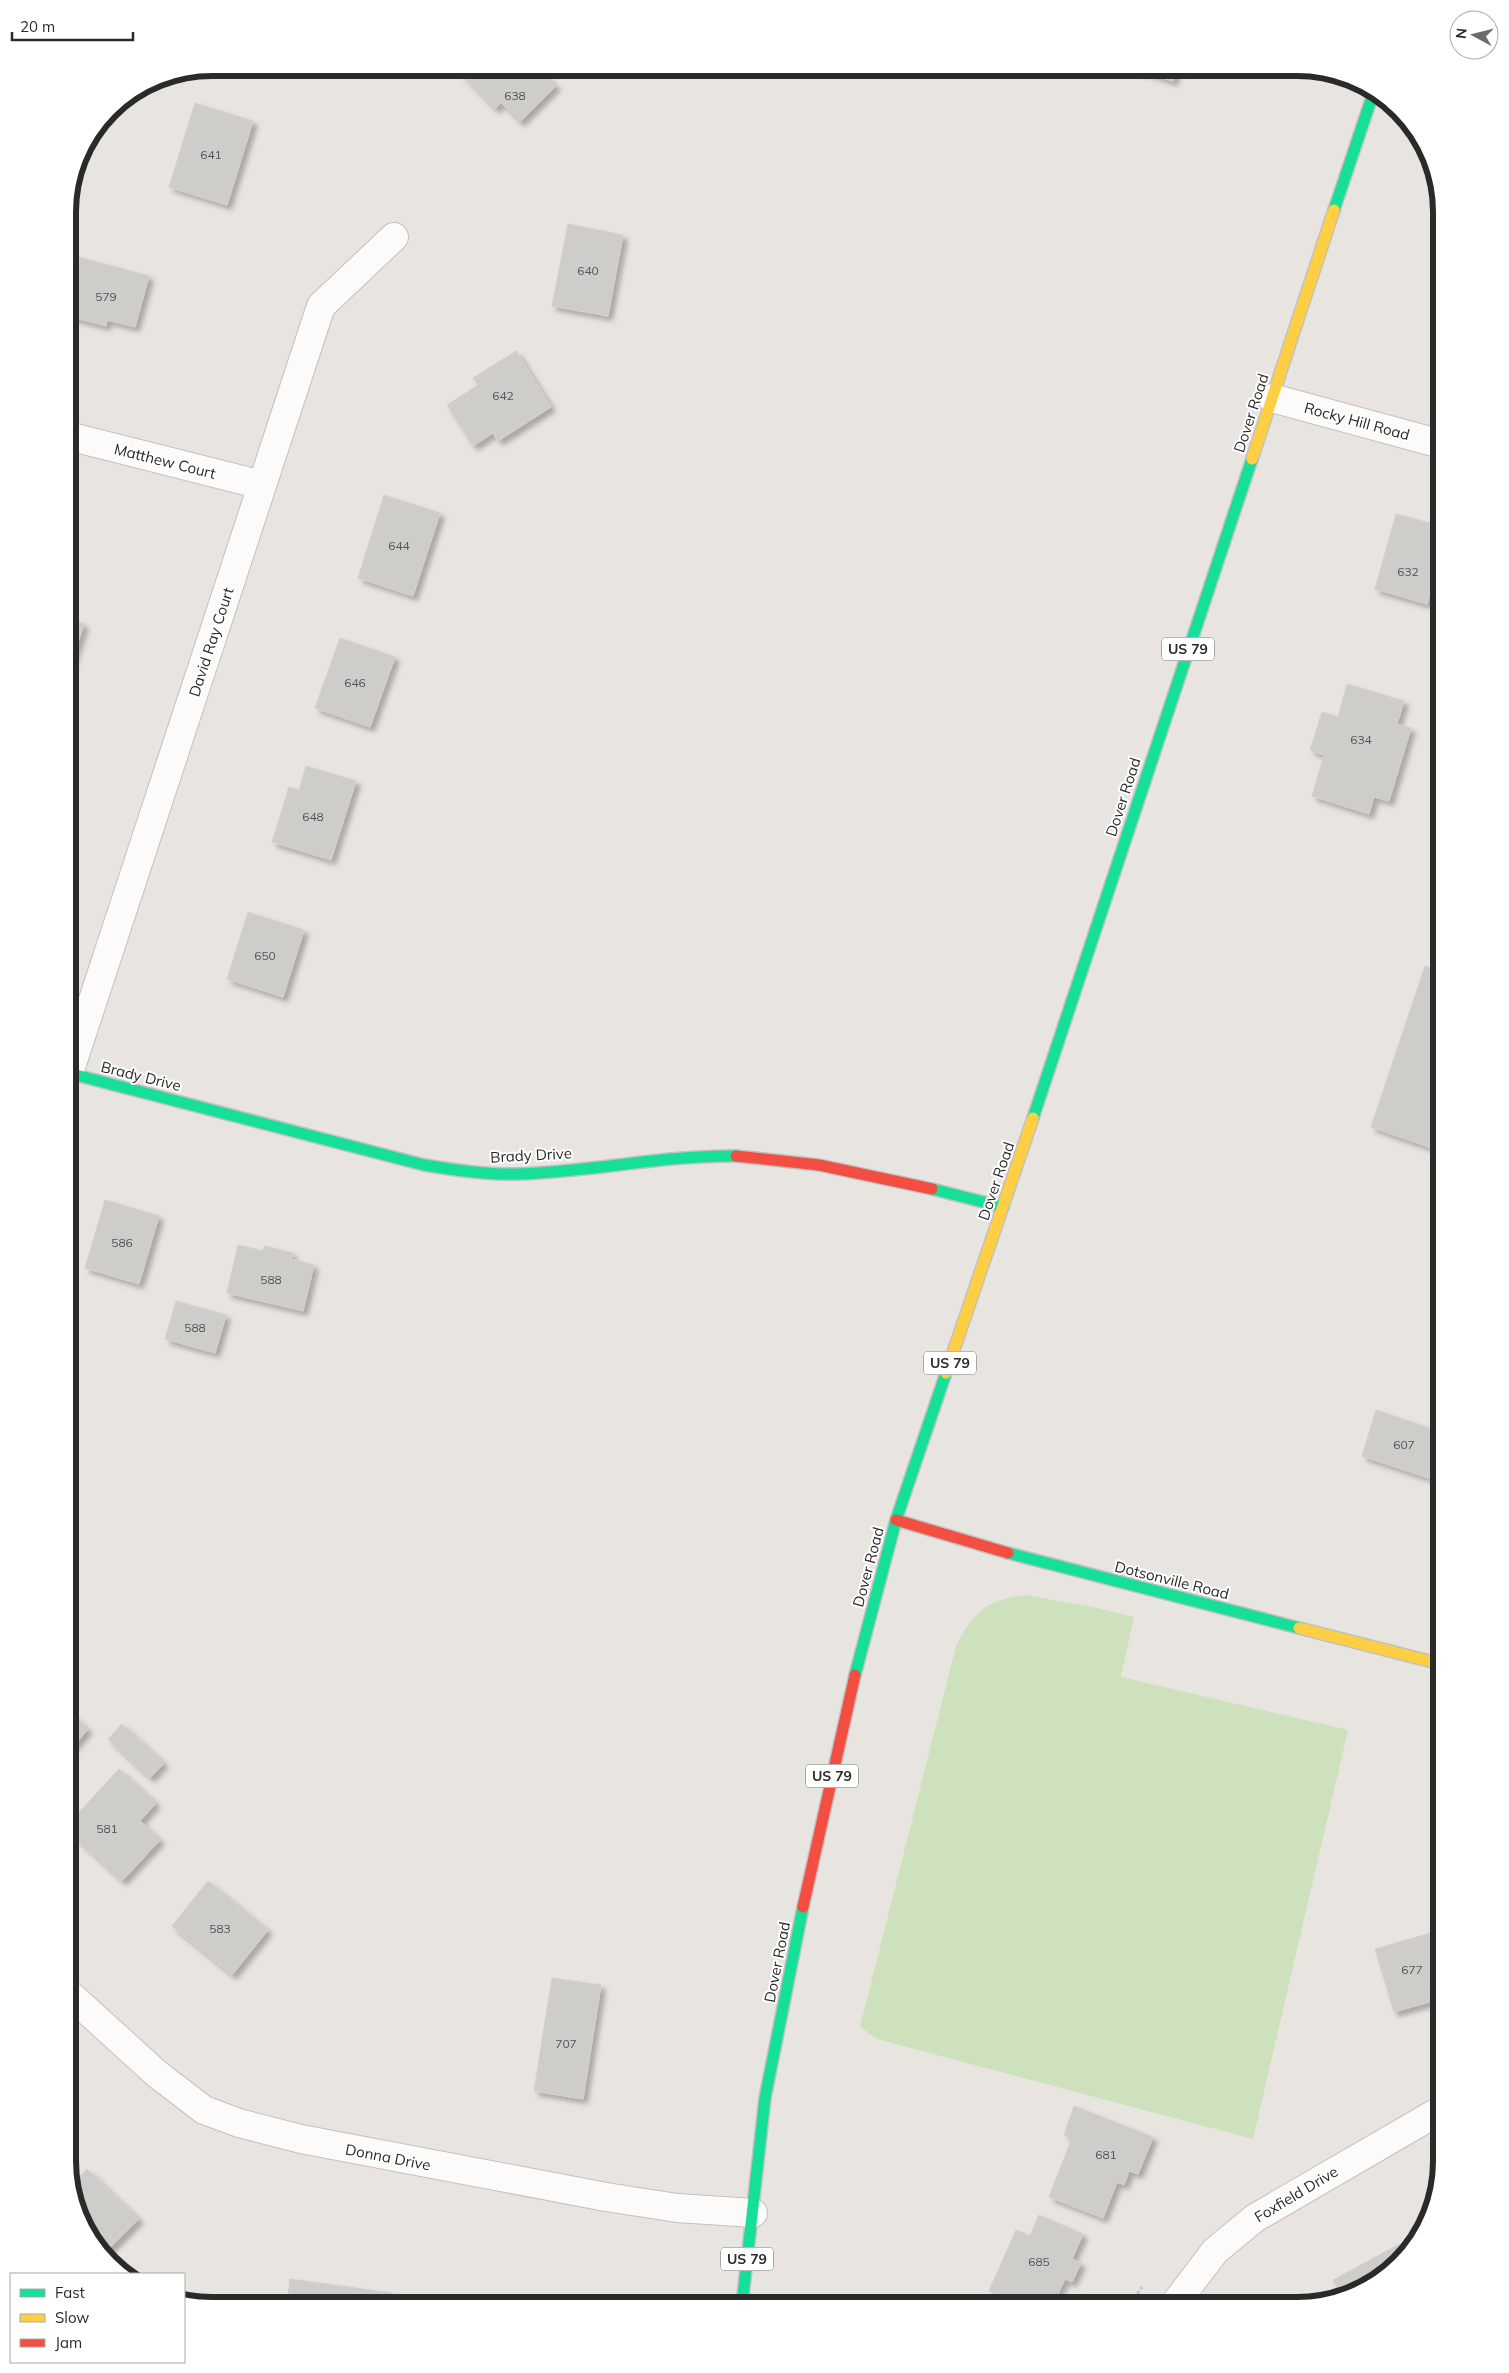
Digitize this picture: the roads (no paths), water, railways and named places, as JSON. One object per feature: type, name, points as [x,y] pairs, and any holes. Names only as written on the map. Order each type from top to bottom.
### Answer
[{"type":"main road","name":"Dover Road","points":[[743,2296],[765,2098],[812,1856],[864,1637],[896,1520],[1003,1207],[1371,99]]},
{"type":"main road","name":"Brady Drive","points":[[77,1075],[424,1166],[477,1173],[522,1174],[654,1159],[707,1156],[781,1160],[838,1168],[1003,1207]]},
{"type":"main road","name":"Dotsonville Road","points":[[896,1520],[1010,1554],[1433,1662]]},
{"type":"street","name":"David Ray Court","points":[[77,1050],[321,306],[394,237]]},
{"type":"street","name":"Rocky Hill Road","points":[[1272,398],[1433,442]]},
{"type":"street","name":"Matthew Court","points":[[77,438],[262,485]]},
{"type":"street","name":"Donna Drive","points":[[76,2000],[157,2074],[204,2110],[239,2123],[320,2143],[606,2198],[677,2208],[752,2213]]},
{"type":"street","name":"Foxfield Drive","points":[[1181,2297],[1215,2251],[1255,2218],[1433,2115]]}]
